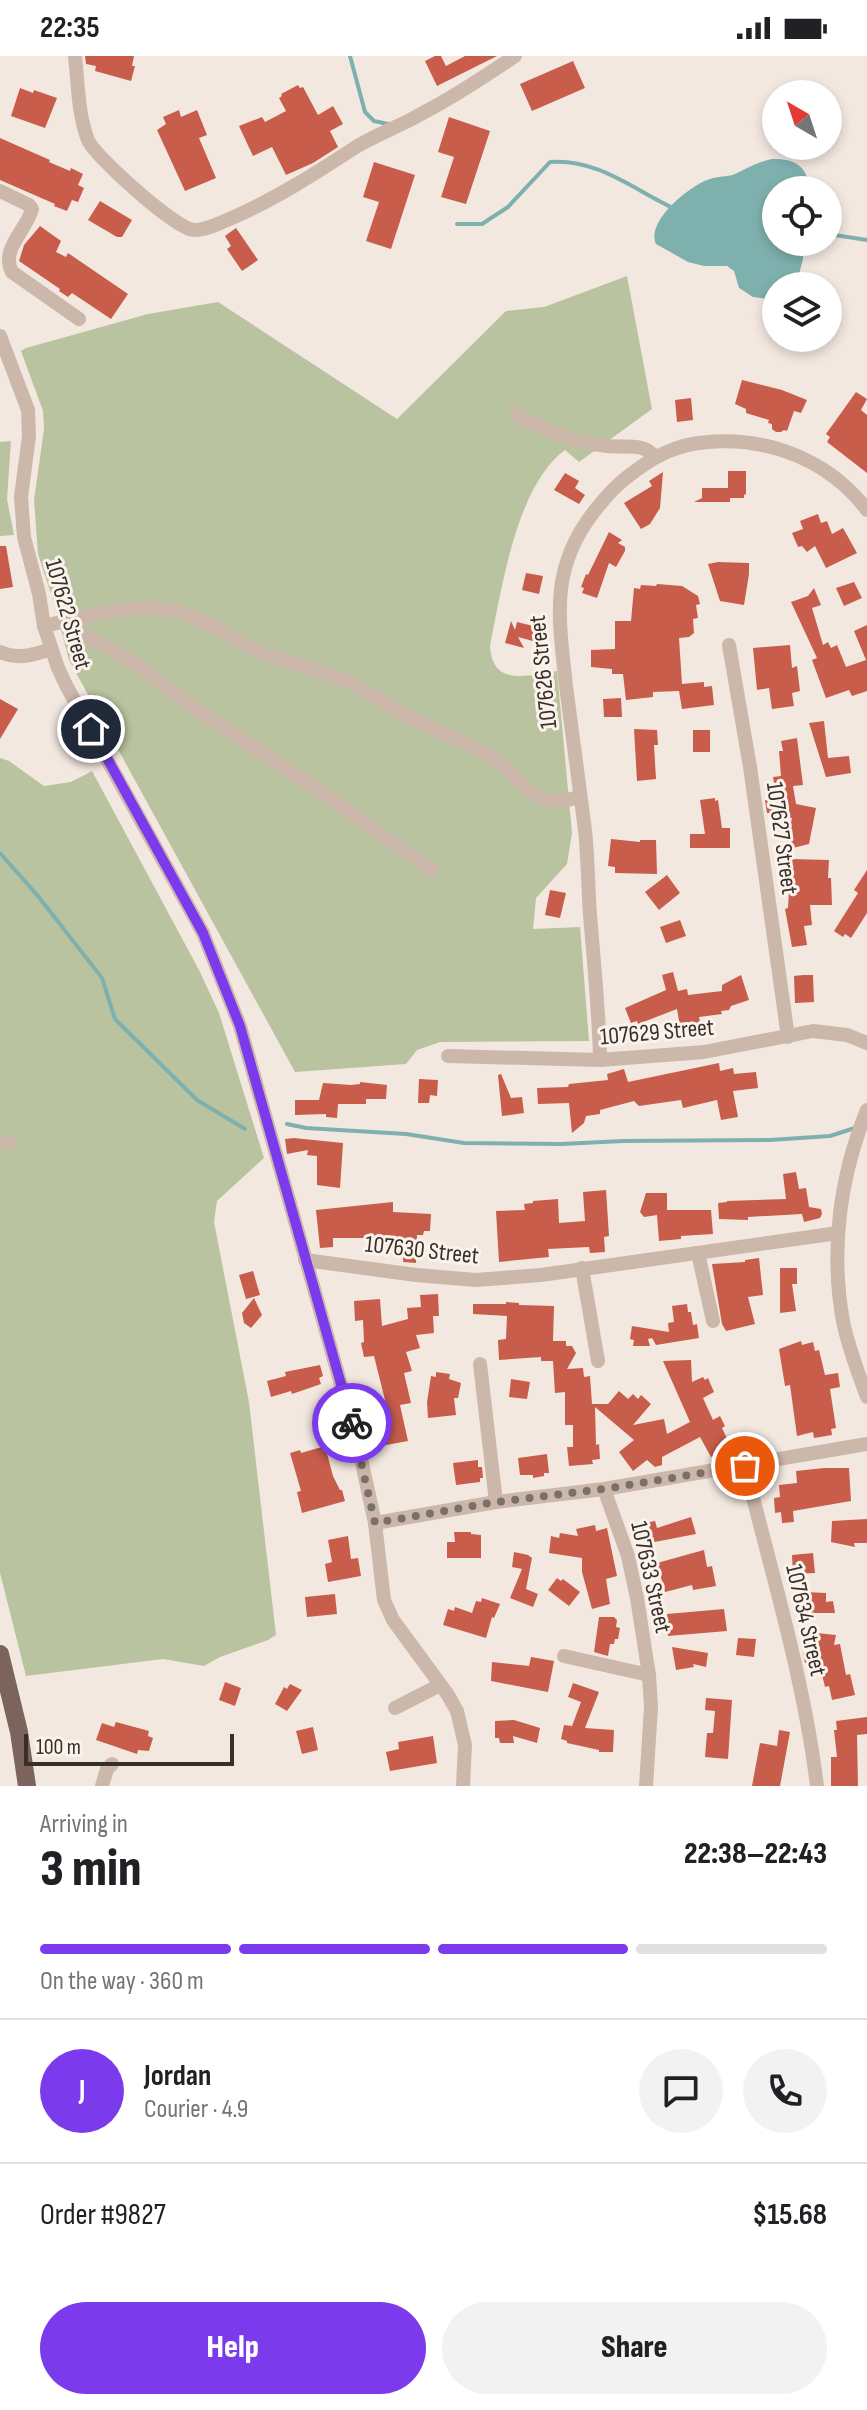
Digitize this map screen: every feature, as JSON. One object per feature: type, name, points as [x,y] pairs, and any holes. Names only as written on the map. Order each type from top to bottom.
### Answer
[{"type":"main road","points":[[0,1654],[19,1732],[27,1786]]},
{"type":"street","points":[[75,56],[83,121],[92,148],[149,200],[191,230],[217,224],[263,204],[358,146],[442,103],[515,56]]},
{"type":"street","points":[[0,191],[31,206],[29,218],[7,240],[12,272],[79,319]]},
{"type":"street","name":"107622 Street","points":[[0,336],[4,357],[28,410],[29,436],[23,476],[24,537],[51,649],[67,687],[203,933],[240,1026],[358,1445],[375,1523],[384,1600],[403,1635],[457,1711],[465,1745],[463,1786]]},
{"type":"street","points":[[516,415],[571,440],[643,448],[655,457]]},
{"type":"street","name":"107626 Street","points":[[600,1060],[585,832],[558,604],[562,576],[573,542],[610,491],[655,457],[674,448],[705,442],[750,442],[786,450],[836,478],[867,510]]},
{"type":"street","points":[[44,626],[125,611],[157,609],[186,613],[264,654],[323,671],[354,685],[490,757],[538,797],[548,801],[579,797]]},
{"type":"street","points":[[62,622],[131,661],[432,870]]},
{"type":"street","name":"107627 Street","points":[[729,645],[750,767],[788,1037]]},
{"type":"street","points":[[0,652],[16,657],[51,649]]},
{"type":"street","name":"107629 Street","points":[[448,1056],[600,1060],[704,1052],[813,1031],[847,1035],[867,1043]]},
{"type":"street","points":[[867,1110],[846,1174],[838,1233],[843,1320],[867,1397]]},
{"type":"street","name":"107630 Street","points":[[305,1260],[476,1280],[541,1275],[838,1233]]},
{"type":"street","points":[[698,1253],[713,1321]]},
{"type":"street","points":[[582,1268],[598,1361]]},
{"type":"street","points":[[480,1364],[496,1502]]},
{"type":"street","points":[[375,1523],[496,1502],[604,1489],[867,1444]]},
{"type":"street","name":"107634 Street","points":[[745,1466],[809,1728],[817,1786]]},
{"type":"street","name":"107633 Street","points":[[604,1489],[628,1556],[649,1675],[651,1707],[646,1786]]},
{"type":"street","points":[[564,1656],[649,1675]]},
{"type":"street","points":[[395,1708],[440,1685]]},
{"type":"street","points":[[102,1786],[107,1769],[112,1764]]},
{"type":"green space","points":[[627,276],[652,409],[579,462],[565,450],[548,466],[523,512],[506,568],[490,645],[492,659],[504,673],[524,676],[557,671],[572,833],[567,864],[536,898],[533,929],[580,927],[589,1041],[440,1042],[417,1050],[406,1064],[295,1072],[69,660],[38,554],[34,500],[44,429],[43,411],[21,351],[148,314],[218,302],[397,419],[506,311],[544,307]]},
{"type":"green space","points":[[11,441],[7,499],[14,535],[0,536],[0,442]]},
{"type":"green space","points":[[0,758],[44,786],[71,782],[92,771],[219,1013],[264,1158],[217,1201],[214,1222],[249,1402],[276,1635],[204,1666],[163,1659],[26,1676],[0,1573]]},
{"type":"water","points":[[787,160],[799,166],[806,176],[762,176],[762,256],[803,256],[800,272],[762,272],[762,298],[753,297],[739,288],[734,271],[727,266],[688,262],[656,244],[654,235],[657,225],[672,204],[694,187],[758,163]]},
{"type":"building","points":[[85,56],[134,56],[131,81],[95,71],[96,66],[86,64]]},
{"type":"building","points":[[441,56],[446,66],[465,56],[497,56],[437,86],[425,61]]},
{"type":"building","points":[[573,61],[585,88],[532,111],[520,84]]},
{"type":"building","points":[[298,85],[303,87],[318,115],[333,106],[343,124],[330,131],[338,147],[286,175],[272,147],[253,156],[239,126],[262,117],[265,122],[286,111],[279,98]]},
{"type":"building","points":[[20,88],[57,98],[45,128],[11,116]]},
{"type":"building","points":[[179,110],[181,117],[197,110],[207,135],[199,138],[216,178],[185,191],[157,130],[166,124],[163,117]]},
{"type":"building","points":[[449,117],[490,131],[466,204],[441,197],[454,157],[438,152]]},
{"type":"building","points":[[0,138],[49,162],[83,174],[78,185],[84,188],[78,202],[72,200],[67,211],[0,180]]},
{"type":"building","points":[[374,162],[415,175],[391,249],[366,241],[379,202],[363,197]]},
{"type":"building","points":[[100,201],[132,220],[122,237],[88,220]]},
{"type":"building","points":[[40,226],[61,241],[56,252],[66,257],[68,253],[128,294],[111,319],[72,293],[68,297],[19,261],[24,245]]},
{"type":"building","points":[[236,228],[258,260],[242,271],[227,249],[231,246],[225,236]]},
{"type":"building","points":[[742,380],[807,400],[801,413],[794,411],[787,431],[776,432],[769,420],[746,413],[746,409],[735,404]]},
{"type":"building","points":[[856,392],[867,399],[861,410],[867,415],[867,473],[827,442],[830,437],[826,434]]},
{"type":"building","points":[[691,398],[693,420],[677,422],[675,400]]},
{"type":"building","points":[[728,471],[746,471],[744,498],[730,498],[730,502],[694,502],[702,498],[702,488],[728,488]]},
{"type":"building","points":[[663,472],[660,508],[650,524],[641,529],[624,503],[652,486],[649,481]]},
{"type":"building","points":[[565,473],[579,481],[575,488],[585,495],[579,504],[554,490]]},
{"type":"building","points":[[818,514],[821,523],[827,521],[832,534],[843,528],[857,553],[826,568],[815,546],[807,552],[802,546],[798,547],[792,533],[803,529],[800,521]]},
{"type":"building","points":[[609,532],[622,540],[618,543],[625,547],[625,551],[616,567],[609,563],[597,598],[582,593],[584,588],[581,587]]},
{"type":"building","points":[[0,546],[6,546],[13,587],[0,589]]},
{"type":"building","points":[[749,563],[744,605],[720,601],[708,564]]},
{"type":"building","points":[[526,573],[543,576],[539,594],[522,590]]},
{"type":"building","points":[[854,582],[862,598],[844,606],[836,588]]},
{"type":"building","points":[[657,584],[682,586],[698,596],[700,604],[696,605],[698,618],[693,619],[694,633],[679,638],[682,684],[704,682],[704,687],[712,686],[714,705],[682,709],[679,691],[653,692],[653,697],[626,700],[623,674],[612,674],[612,669],[591,667],[591,650],[615,649],[615,621],[631,621],[634,588]]},
{"type":"building","points":[[814,588],[821,605],[812,608],[823,645],[828,642],[831,648],[837,645],[846,667],[866,660],[854,631],[867,625],[867,691],[852,696],[849,690],[826,698],[812,660],[817,658],[791,602],[808,596]]},
{"type":"building","points":[[511,621],[515,630],[517,622],[537,627],[533,641],[518,637],[524,648],[505,643]]},
{"type":"building","points":[[790,645],[792,668],[797,666],[800,691],[792,693],[794,706],[772,709],[769,688],[757,690],[753,648]]},
{"type":"building","points":[[621,698],[622,717],[604,717],[603,699]]},
{"type":"building","points":[[0,699],[18,709],[0,739]]},
{"type":"building","points":[[824,721],[828,758],[849,756],[851,773],[826,777],[809,723]]},
{"type":"building","points":[[634,729],[657,730],[658,745],[654,745],[656,779],[637,781]]},
{"type":"building","points":[[693,730],[710,730],[710,752],[693,752]]},
{"type":"building","points":[[797,738],[803,785],[793,786],[796,804],[816,808],[809,844],[785,850],[792,818],[767,813],[765,800],[777,801],[773,777],[781,776],[781,741]]},
{"type":"building","points":[[715,798],[715,801],[718,800],[722,828],[730,828],[730,848],[690,848],[690,834],[705,834],[700,800]]},
{"type":"building","points":[[611,839],[656,840],[657,874],[615,873],[615,867],[608,866]]},
{"type":"building","points":[[791,859],[829,860],[832,905],[810,905],[812,925],[804,926],[807,945],[792,947],[785,909],[788,908]]},
{"type":"building","points":[[867,870],[867,913],[851,938],[845,934],[843,937],[834,931],[858,893],[854,890]]},
{"type":"building","points":[[667,875],[680,893],[659,910],[645,892]]},
{"type":"building","points":[[550,890],[566,893],[560,918],[545,915]]},
{"type":"building","points":[[680,920],[686,936],[666,943],[660,927]]},
{"type":"building","points":[[673,972],[678,991],[687,989],[688,995],[722,991],[722,985],[741,975],[749,1000],[721,1011],[722,1014],[699,1017],[701,1026],[680,1027],[677,1009],[638,1024],[637,1021],[631,1023],[625,1008],[666,990],[662,975]]},
{"type":"building","points":[[813,975],[814,1002],[795,1003],[794,976]]},
{"type":"building","points":[[719,1063],[720,1071],[733,1068],[734,1074],[756,1072],[758,1088],[733,1091],[738,1117],[721,1120],[717,1100],[683,1108],[681,1100],[639,1106],[634,1101],[586,1116],[584,1123],[572,1133],[569,1103],[538,1104],[537,1088],[568,1087],[569,1084],[608,1080],[607,1074],[624,1069],[628,1082]]},
{"type":"building","points":[[501,1074],[511,1098],[522,1097],[524,1113],[502,1116],[498,1075]]},
{"type":"building","points":[[419,1079],[438,1080],[437,1096],[430,1095],[429,1103],[418,1103]]},
{"type":"building","points":[[360,1082],[387,1085],[386,1099],[366,1099],[366,1104],[338,1104],[337,1118],[326,1117],[326,1114],[295,1115],[295,1100],[319,1100],[323,1083],[351,1085]]},
{"type":"building","points":[[285,1139],[343,1143],[340,1188],[317,1185],[317,1156],[307,1155],[308,1150],[287,1154]]},
{"type":"building","points":[[796,1172],[799,1189],[806,1188],[809,1207],[821,1209],[820,1218],[804,1222],[802,1214],[748,1217],[748,1220],[719,1219],[718,1203],[786,1199],[783,1174]]},
{"type":"building","points":[[606,1190],[609,1236],[604,1237],[605,1252],[590,1253],[589,1247],[548,1249],[549,1257],[499,1262],[496,1211],[525,1210],[524,1204],[533,1201],[558,1199],[559,1223],[585,1221],[583,1192]]},
{"type":"building","points":[[646,1193],[667,1193],[667,1210],[711,1210],[713,1234],[659,1241],[657,1215],[644,1217],[640,1212]]},
{"type":"building","points":[[393,1202],[393,1212],[431,1214],[430,1231],[417,1235],[416,1263],[403,1262],[404,1248],[371,1245],[371,1238],[333,1238],[333,1247],[320,1248],[316,1210]]},
{"type":"building","points":[[759,1258],[763,1295],[748,1297],[755,1324],[726,1331],[722,1324],[712,1264]]},
{"type":"building","points":[[780,1268],[797,1268],[797,1284],[792,1284],[796,1311],[780,1313]]},
{"type":"building","points":[[253,1271],[260,1295],[246,1299],[239,1275]]},
{"type":"building","points":[[438,1294],[439,1316],[433,1316],[434,1333],[416,1335],[420,1348],[406,1352],[412,1371],[404,1373],[411,1403],[400,1405],[408,1441],[381,1446],[377,1427],[391,1424],[374,1356],[364,1357],[361,1343],[364,1342],[363,1320],[355,1321],[354,1301],[380,1299],[382,1326],[408,1319],[407,1308],[421,1307],[420,1295]]},
{"type":"building","points":[[254,1298],[262,1315],[251,1328],[244,1323],[242,1313]]},
{"type":"building","points":[[506,1302],[554,1306],[553,1341],[566,1341],[566,1346],[572,1346],[576,1353],[567,1369],[583,1368],[584,1377],[590,1376],[592,1404],[608,1404],[619,1391],[628,1399],[633,1394],[638,1399],[641,1395],[651,1404],[633,1425],[664,1419],[667,1434],[690,1422],[663,1361],[691,1360],[692,1382],[708,1378],[714,1392],[703,1398],[713,1420],[720,1416],[731,1447],[711,1457],[700,1437],[662,1457],[662,1465],[655,1467],[647,1460],[633,1471],[619,1452],[634,1440],[595,1407],[596,1445],[599,1444],[600,1459],[592,1460],[593,1464],[569,1466],[567,1447],[573,1447],[573,1425],[565,1425],[565,1392],[555,1393],[553,1361],[541,1361],[541,1357],[499,1360],[498,1340],[506,1339],[507,1316],[473,1314],[473,1304]]},
{"type":"building","points":[[687,1304],[693,1325],[697,1324],[699,1338],[656,1345],[652,1338],[648,1339],[650,1346],[633,1346],[634,1340],[630,1339],[632,1326],[669,1332],[668,1323],[674,1322],[672,1306]]},
{"type":"building","points":[[801,1341],[802,1345],[813,1342],[815,1351],[819,1350],[825,1375],[838,1373],[840,1387],[830,1389],[836,1428],[831,1429],[832,1435],[814,1438],[813,1432],[797,1436],[790,1385],[785,1386],[779,1349]]},
{"type":"building","points":[[320,1365],[323,1376],[319,1378],[321,1384],[271,1397],[267,1381],[286,1376],[285,1372]]},
{"type":"building","points":[[436,1372],[450,1374],[449,1379],[461,1383],[458,1398],[454,1398],[456,1415],[428,1418],[431,1376],[436,1377]]},
{"type":"building","points":[[511,1379],[530,1382],[527,1399],[509,1397]]},
{"type":"building","points":[[325,1446],[333,1476],[345,1501],[302,1513],[297,1492],[301,1491],[290,1453]]},
{"type":"building","points":[[547,1454],[549,1473],[533,1478],[533,1475],[520,1475],[518,1458]]},
{"type":"building","points":[[478,1460],[483,1478],[480,1482],[456,1485],[453,1463]]},
{"type":"building","points":[[849,1468],[851,1501],[793,1511],[794,1522],[782,1523],[781,1512],[775,1513],[774,1498],[780,1497],[779,1485],[797,1483],[796,1471]]},
{"type":"building","points":[[691,1517],[696,1534],[639,1545],[637,1538],[633,1539],[631,1526],[655,1521],[657,1528]]},
{"type":"building","points":[[867,1519],[867,1543],[854,1543],[855,1547],[831,1542],[832,1521]]},
{"type":"building","points":[[595,1525],[596,1531],[607,1528],[617,1576],[606,1579],[610,1604],[592,1609],[582,1572],[582,1558],[549,1553],[551,1536],[559,1538],[560,1533],[578,1536],[576,1529]]},
{"type":"building","points":[[454,1532],[481,1535],[481,1558],[447,1558],[447,1542],[455,1542]]},
{"type":"building","points":[[348,1536],[351,1559],[358,1558],[361,1576],[328,1582],[325,1564],[332,1562],[328,1540]]},
{"type":"building","points":[[704,1550],[707,1567],[712,1566],[716,1586],[693,1590],[692,1585],[665,1592],[657,1563]]},
{"type":"building","points":[[514,1552],[532,1558],[526,1589],[538,1594],[533,1607],[510,1598],[522,1569],[512,1567]]},
{"type":"building","points":[[813,1553],[815,1573],[793,1574],[792,1555]]},
{"type":"building","points":[[557,1578],[580,1592],[569,1606],[548,1590]]},
{"type":"building","points":[[805,1592],[826,1593],[826,1602],[833,1601],[835,1613],[804,1613]]},
{"type":"building","points":[[335,1594],[337,1614],[307,1617],[305,1597]]},
{"type":"building","points":[[482,1598],[500,1604],[492,1617],[486,1638],[443,1625],[448,1609],[454,1611],[455,1607],[472,1613],[476,1601],[481,1602]]},
{"type":"building","points":[[724,1609],[727,1631],[668,1636],[667,1614]]},
{"type":"building","points":[[599,1617],[614,1617],[616,1627],[620,1628],[618,1639],[610,1644],[608,1656],[594,1652]]},
{"type":"building","points":[[816,1633],[836,1635],[834,1645],[840,1644],[846,1675],[850,1674],[855,1695],[832,1700],[821,1670],[813,1671],[811,1662],[805,1663],[803,1653],[814,1650]]},
{"type":"building","points":[[738,1638],[756,1639],[754,1657],[736,1655]]},
{"type":"building","points":[[672,1647],[708,1653],[706,1667],[693,1664],[694,1667],[676,1670]]},
{"type":"building","points":[[531,1657],[554,1661],[548,1692],[491,1681],[492,1662],[529,1666]]},
{"type":"building","points":[[225,1682],[241,1688],[235,1706],[219,1700]]},
{"type":"building","points":[[573,1683],[599,1692],[585,1728],[614,1730],[613,1752],[599,1752],[561,1739],[564,1725],[572,1726],[581,1702],[568,1697]]},
{"type":"building","points":[[290,1684],[302,1690],[287,1711],[275,1704],[284,1687],[287,1689]]},
{"type":"building","points":[[706,1698],[732,1700],[728,1759],[705,1757],[707,1733],[713,1733],[715,1711],[705,1710]]},
{"type":"building","points":[[867,1717],[867,1734],[857,1735],[858,1786],[831,1786],[831,1757],[837,1757],[836,1721]]},
{"type":"building","points":[[514,1720],[540,1728],[537,1743],[513,1736],[514,1743],[500,1743],[499,1738],[495,1738],[495,1721]]},
{"type":"building","points":[[116,1722],[149,1731],[148,1736],[153,1738],[149,1751],[138,1750],[137,1754],[96,1740],[102,1723],[114,1727]]},
{"type":"building","points":[[313,1727],[318,1750],[302,1754],[296,1731]]},
{"type":"building","points":[[779,1730],[790,1732],[780,1786],[752,1786],[760,1743],[777,1746]]},
{"type":"building","points":[[433,1736],[437,1763],[390,1771],[386,1752],[399,1749],[398,1742]]},
{"type":"waterway","points":[[350,56],[365,112],[374,121],[388,124]]},
{"type":"waterway","points":[[457,224],[482,224],[508,207],[550,162],[567,162],[599,170],[673,208]]},
{"type":"waterway","points":[[842,236],[867,240]]},
{"type":"waterway","points":[[0,853],[102,978],[115,1019],[197,1100],[245,1129]]},
{"type":"waterway","points":[[287,1124],[406,1134],[464,1143],[562,1144],[770,1140],[830,1136],[858,1127]]},
{"type":"way so far","points":[[352,1423],[375,1523],[745,1466]]},
{"type":"route","points":[[91,729],[203,933],[240,1026],[352,1423]]}]
